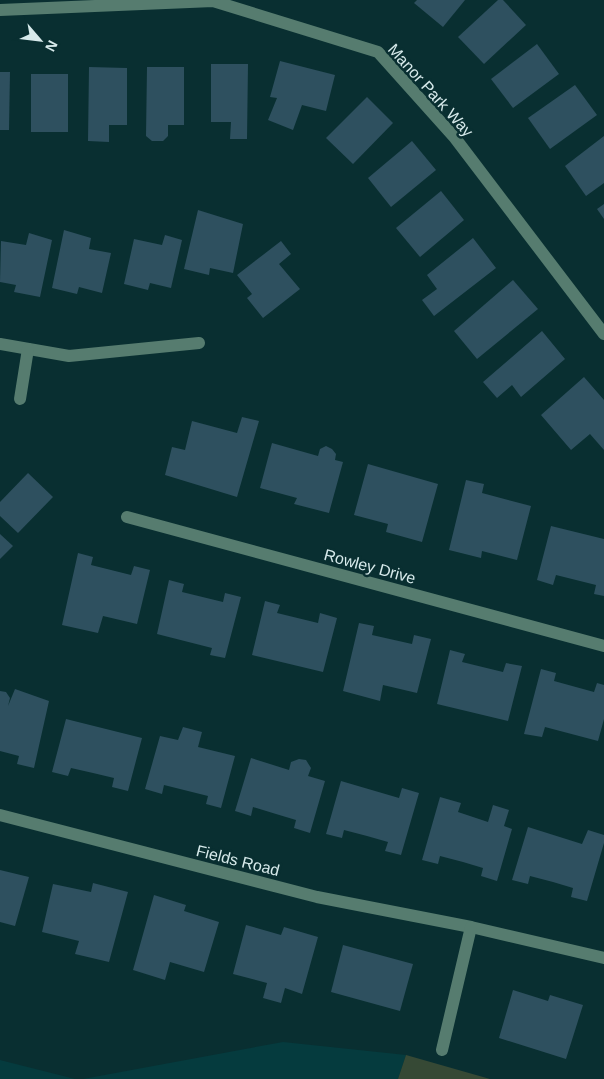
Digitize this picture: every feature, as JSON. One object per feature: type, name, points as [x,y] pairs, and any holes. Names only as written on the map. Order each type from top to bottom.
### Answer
[{"type":"street","name":"Manor Park Way","points":[[0,10],[212,1],[378,52],[454,138],[604,334]]},
{"type":"street","points":[[0,344],[68,356],[199,343]]},
{"type":"street","points":[[20,399],[28,349]]},
{"type":"street","name":"Rowley Drive","points":[[127,518],[604,646]]},
{"type":"street","name":"Fields Road","points":[[0,815],[317,897],[471,926],[604,958]]},
{"type":"street","points":[[442,1050],[471,926]]},
{"type":"shaded area","points":[[283,1042],[406,1055],[398,1079],[83,1079]]},
{"type":"shaded area","points":[[0,1060],[75,1079],[0,1079]]},
{"type":"green space","points":[[406,1055],[490,1079],[398,1079]]},
{"type":"building","points":[[417,0],[465,0],[443,27],[414,3]]},
{"type":"building","points":[[498,0],[503,0],[526,25],[484,64],[458,37]]},
{"type":"building","points":[[537,44],[559,74],[513,108],[491,79]]},
{"type":"building","points":[[280,61],[335,75],[326,111],[302,105],[293,130],[268,120],[277,98],[270,97]]},
{"type":"building","points":[[211,64],[248,64],[247,139],[230,139],[231,122],[211,122]]},
{"type":"building","points":[[89,67],[127,68],[127,125],[109,125],[109,142],[88,141]]},
{"type":"building","points":[[147,67],[184,67],[184,125],[168,125],[168,136],[163,141],[152,141],[146,136]]},
{"type":"building","points":[[0,72],[10,72],[9,130],[0,130]]},
{"type":"building","points":[[31,74],[68,74],[68,132],[31,132]]},
{"type":"building","points":[[575,85],[597,115],[550,149],[528,118]]},
{"type":"building","points":[[367,97],[393,123],[353,164],[326,138]]},
{"type":"building","points":[[604,136],[604,183],[586,196],[565,166]]},
{"type":"building","points":[[412,141],[436,170],[391,207],[368,178]]},
{"type":"building","points":[[441,191],[464,220],[420,257],[396,228]]},
{"type":"building","points":[[604,204],[604,219],[597,209]]},
{"type":"building","points":[[198,210],[243,224],[233,273],[210,268],[209,275],[184,269]]},
{"type":"building","points":[[64,230],[91,238],[89,249],[111,253],[102,293],[79,287],[77,294],[52,288]]},
{"type":"building","points":[[29,233],[52,240],[40,297],[14,292],[16,285],[0,282],[1,241],[26,245]]},
{"type":"building","points":[[165,235],[182,240],[171,288],[150,283],[148,290],[124,284],[134,239],[162,245]]},
{"type":"building","points":[[473,238],[496,268],[434,316],[422,300],[437,289],[427,275]]},
{"type":"building","points":[[281,241],[291,254],[279,264],[300,289],[263,318],[247,298],[252,294],[237,275]]},
{"type":"building","points":[[513,280],[538,309],[477,359],[454,331]]},
{"type":"building","points":[[542,331],[565,359],[521,397],[512,385],[497,398],[483,382]]},
{"type":"building","points":[[584,377],[604,400],[604,450],[590,434],[571,450],[541,415]]},
{"type":"building","points":[[242,417],[259,421],[237,497],[165,475],[172,447],[185,450],[192,421],[237,433]]},
{"type":"building","points":[[272,443],[318,456],[320,449],[326,446],[336,454],[335,460],[343,462],[329,513],[294,504],[297,498],[260,488]]},
{"type":"building","points":[[368,464],[438,484],[422,542],[386,532],[388,524],[354,515]]},
{"type":"building","points":[[28,473],[53,497],[18,533],[0,516],[0,502]]},
{"type":"building","points":[[466,480],[484,484],[482,493],[531,506],[517,560],[482,551],[481,558],[449,550]]},
{"type":"building","points":[[551,526],[604,539],[604,596],[594,594],[596,585],[556,575],[553,585],[537,580]]},
{"type":"building","points":[[0,534],[13,546],[0,559]]},
{"type":"building","points":[[78,553],[93,557],[91,565],[131,575],[134,566],[150,570],[137,624],[103,616],[98,633],[62,625]]},
{"type":"building","points":[[169,580],[184,584],[182,592],[223,602],[225,593],[241,597],[225,658],[210,655],[212,648],[157,634]]},
{"type":"building","points":[[265,601],[280,605],[277,613],[318,623],[320,613],[337,618],[323,672],[252,655]]},
{"type":"building","points":[[359,623],[374,626],[372,635],[412,644],[414,635],[431,639],[417,693],[383,685],[380,701],[343,691]]},
{"type":"building","points":[[450,650],[465,654],[462,662],[503,672],[506,663],[522,666],[508,721],[437,704]]},
{"type":"building","points":[[541,669],[556,673],[554,681],[594,692],[597,683],[604,685],[604,719],[598,741],[545,727],[542,737],[524,734]]},
{"type":"building","points":[[15,689],[49,701],[34,768],[17,764],[19,756],[0,751],[0,691],[6,692],[10,698],[8,706]]},
{"type":"building","points":[[66,719],[142,738],[128,791],[112,787],[114,778],[71,768],[68,776],[52,772]]},
{"type":"building","points":[[183,727],[202,732],[198,747],[235,756],[221,808],[206,804],[208,796],[164,785],[162,794],[145,789],[160,736],[178,740]]},
{"type":"building","points":[[251,758],[289,770],[291,762],[299,759],[306,760],[311,768],[308,776],[325,781],[310,833],[294,828],[296,820],[253,807],[251,816],[235,811]]},
{"type":"building","points":[[341,781],[399,798],[402,788],[419,793],[401,855],[385,851],[388,842],[367,836],[344,830],[342,838],[326,834]]},
{"type":"building","points":[[440,797],[461,803],[458,812],[488,822],[493,805],[509,810],[504,826],[512,829],[497,881],[481,876],[483,868],[463,862],[440,856],[438,864],[422,860]]},
{"type":"building","points":[[528,827],[582,844],[588,830],[604,835],[604,843],[587,901],[571,897],[573,888],[553,882],[530,876],[528,884],[512,880]]},
{"type":"building","points":[[0,870],[29,877],[15,926],[0,922]]},
{"type":"building","points":[[93,883],[128,892],[109,962],[75,954],[79,941],[42,932],[53,884],[91,892]]},
{"type":"building","points":[[154,895],[186,905],[184,911],[219,922],[204,972],[170,962],[165,980],[133,970]]},
{"type":"building","points":[[246,925],[281,935],[284,927],[318,937],[302,994],[285,988],[281,1003],[263,998],[267,983],[233,974]]},
{"type":"building","points":[[343,945],[413,964],[400,1011],[331,992]]},
{"type":"building","points":[[513,990],[548,1001],[550,995],[583,1005],[566,1059],[499,1038]]}]
